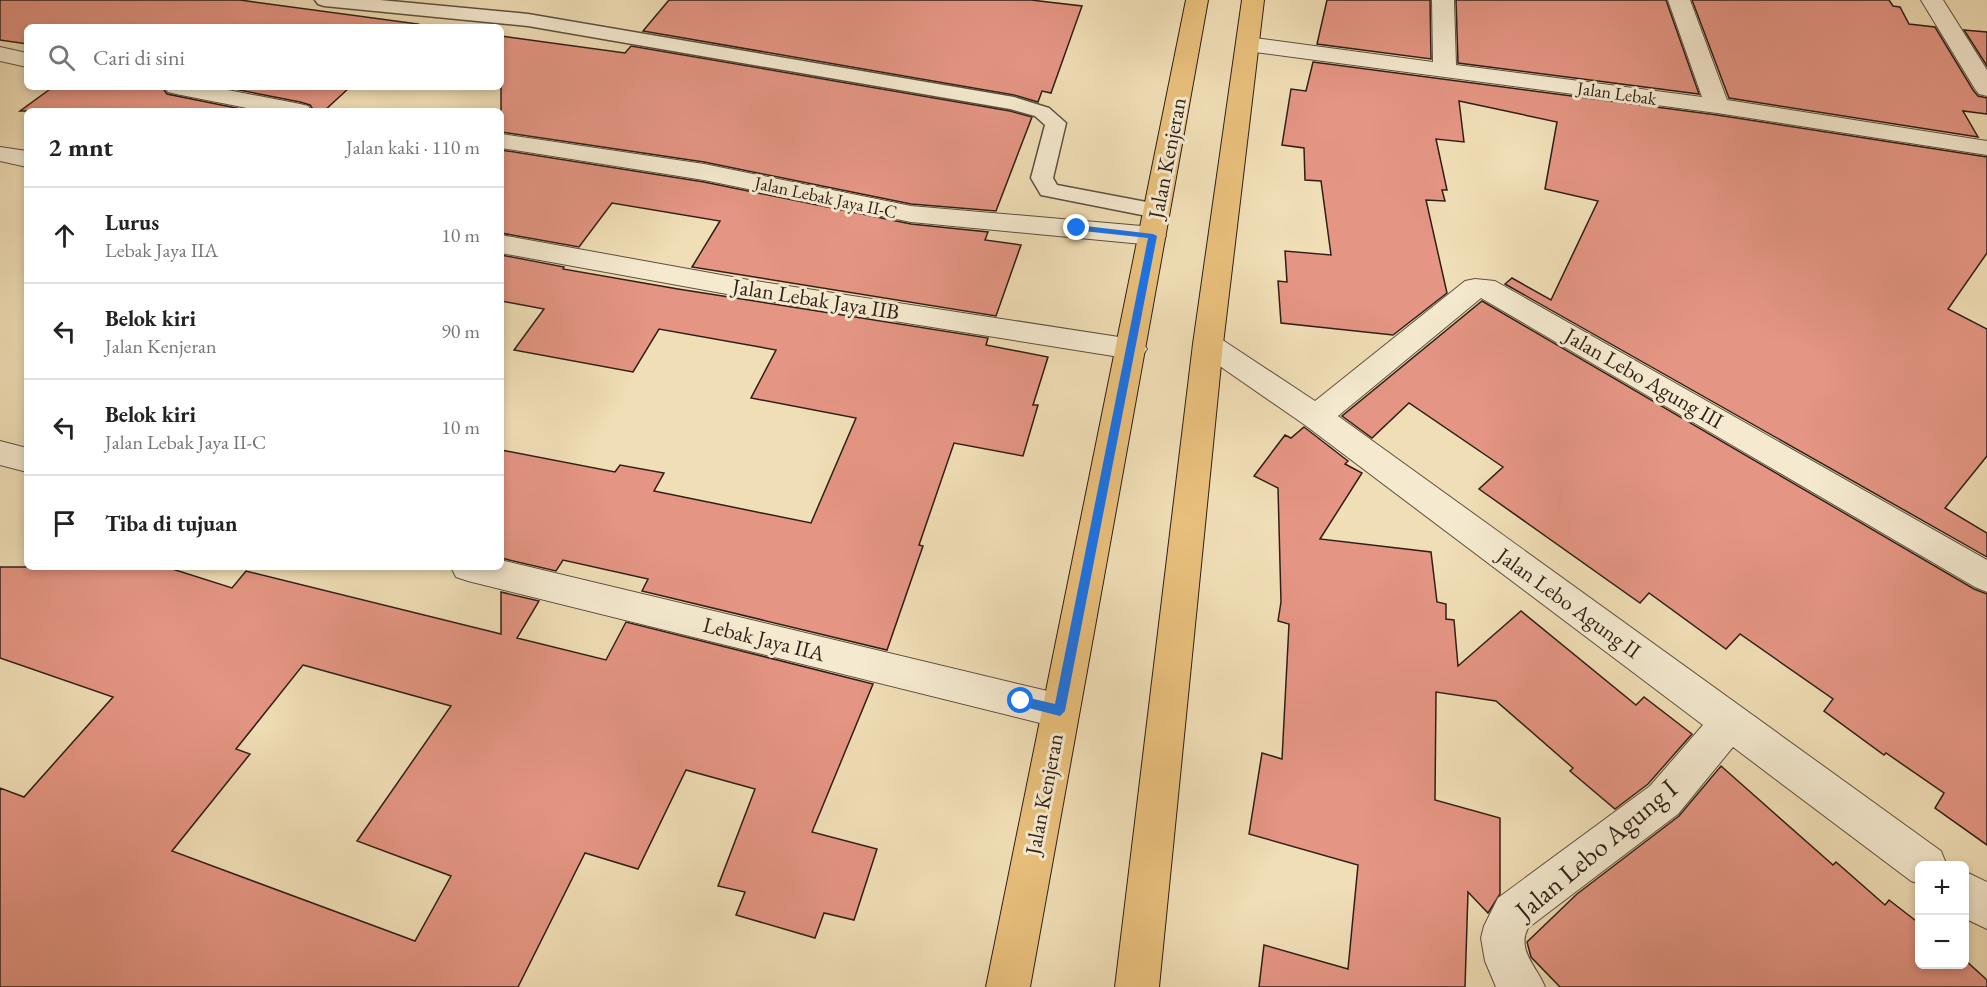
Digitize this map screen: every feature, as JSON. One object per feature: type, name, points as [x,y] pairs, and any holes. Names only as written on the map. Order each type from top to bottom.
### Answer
[{"type":"main road","name":"Jalan Kenjeran","points":[[1008,987],[1132,349],[1192,0]]},
{"type":"main road","points":[[1137,987],[1208,344],[1253,0]]},
{"type":"street","points":[[1443,0],[1445,70]]},
{"type":"street","points":[[1679,0],[1717,106]]},
{"type":"street","points":[[1932,0],[1987,89]]},
{"type":"street","name":"Jalan Lebak","points":[[1247,44],[1717,106],[1987,148]]},
{"type":"street","points":[[0,54],[24,59]]},
{"type":"street","points":[[192,90],[284,108]]},
{"type":"street","name":"Jalan Lebak Jaya II-C","points":[[504,141],[704,172],[910,214],[1155,224]]},
{"type":"street","points":[[0,154],[24,158]]},
{"type":"street","name":"Jalan Lebak Jaya IIB","points":[[504,245],[761,291],[1132,349]]},
{"type":"street","name":"Jalan Lebo Agung III","points":[[1316,417],[1475,288],[1485,288],[1987,577]]},
{"type":"street","name":"Jalan Lebo Agung II","points":[[1208,344],[1316,417],[1919,861]]},
{"type":"street","points":[[0,453],[24,459]]},
{"type":"street","name":"Lebak Jaya IIA","points":[[480,570],[1060,711]]},
{"type":"street","name":"Jalan Lebo Agung I","points":[[1523,987],[1517,981],[1503,953],[1504,931],[1513,914],[1664,800],[1730,722]]},
{"type":"street","points":[[1969,895],[1987,908]]},
{"type":"lane","points":[[324,0],[528,20],[1014,103],[1042,112],[1056,123],[1042,178],[1049,190],[1155,224]]},
{"type":"building","points":[[0,0],[240,0],[418,24],[24,24],[24,44],[0,40]]},
{"type":"building","points":[[669,0],[1031,0],[1082,6],[1051,93],[1042,91],[1038,102],[1014,95],[643,31]]},
{"type":"building","points":[[1327,0],[1430,0],[1431,59],[1317,44]]},
{"type":"building","points":[[1456,0],[1666,0],[1699,94],[1458,63]]},
{"type":"building","points":[[1692,0],[1889,0],[1893,6],[1900,7],[1909,24],[1935,27],[1973,90],[1978,96],[1987,98],[1987,114],[1963,111],[1978,137],[1729,98]]},
{"type":"building","points":[[1964,30],[1987,32],[1987,66]]},
{"type":"building","points":[[504,36],[625,53],[631,46],[1010,111],[1032,117],[996,211],[911,204],[704,162],[504,132],[504,108],[501,108],[501,90],[504,90]]},
{"type":"building","points":[[1313,62],[1717,115],[1987,157],[1987,253],[1948,309],[1987,329],[1987,456],[1945,508],[1987,533],[1987,557],[1505,284],[1512,278],[1551,300],[1598,201],[1545,189],[1557,122],[1459,101],[1464,142],[1436,139],[1447,190],[1442,190],[1445,201],[1426,200],[1447,293],[1393,335],[1281,323],[1278,281],[1287,282],[1285,251],[1331,255],[1321,181],[1305,180],[1304,148],[1282,145],[1291,89],[1306,91]]},
{"type":"building","points":[[49,90],[164,90],[167,94],[236,108],[24,108]]},
{"type":"building","points":[[239,90],[347,90],[327,108],[312,108],[300,102]]},
{"type":"building","points":[[504,150],[704,182],[911,224],[988,232],[985,240],[1021,245],[996,316],[692,267],[720,221],[612,203],[579,247],[504,234]]},
{"type":"building","points":[[504,256],[564,267],[563,269],[678,289],[988,338],[986,345],[1048,357],[1033,405],[1038,405],[1023,456],[954,443],[919,545],[923,546],[887,650],[642,591],[648,579],[563,560],[556,571],[504,559],[504,451],[615,472],[620,465],[664,473],[654,491],[811,523],[856,418],[751,398],[776,350],[659,329],[633,372],[514,350],[544,309],[504,302]]},
{"type":"building","points":[[1482,301],[1974,589],[1987,594],[1987,845],[1935,808],[1944,793],[1886,753],[1884,755],[1824,711],[1833,699],[1740,634],[1726,649],[1649,593],[1640,603],[1479,489],[1503,467],[1409,403],[1372,438],[1342,416]]},
{"type":"building","points":[[1304,427],[1348,461],[1345,464],[1362,473],[1320,539],[1431,552],[1437,602],[1446,604],[1446,619],[1454,620],[1458,666],[1521,611],[1636,705],[1644,697],[1692,734],[1648,784],[1615,809],[1570,771],[1573,768],[1496,701],[1436,692],[1435,800],[1500,818],[1500,894],[1488,913],[1468,892],[1465,987],[1259,987],[1264,945],[1348,969],[1358,865],[1249,834],[1262,753],[1282,759],[1289,624],[1278,621],[1281,602],[1278,488],[1254,476],[1285,435],[1291,438]]},
{"type":"building","points":[[0,567],[24,567],[24,570],[175,570],[232,588],[246,571],[501,634],[501,592],[539,601],[517,638],[606,660],[626,622],[873,684],[812,832],[877,849],[854,920],[824,913],[815,938],[736,915],[745,892],[718,886],[755,789],[686,770],[638,869],[585,853],[518,987],[0,987],[0,788],[24,797],[113,697],[0,658]],"holes":[[[303,665],[451,706],[357,841],[451,876],[415,941],[172,851],[250,754],[236,749]]]},
{"type":"building","points":[[1721,766],[1833,865],[1836,862],[1885,905],[1889,900],[1915,920],[1915,969],[1969,969],[1969,964],[1987,980],[1987,987],[1560,987],[1531,957],[1527,942],[1577,894],[1679,816]]},
{"type":"route","points":[[1021,701],[1060,711],[1153,236],[1077,228]]}]
